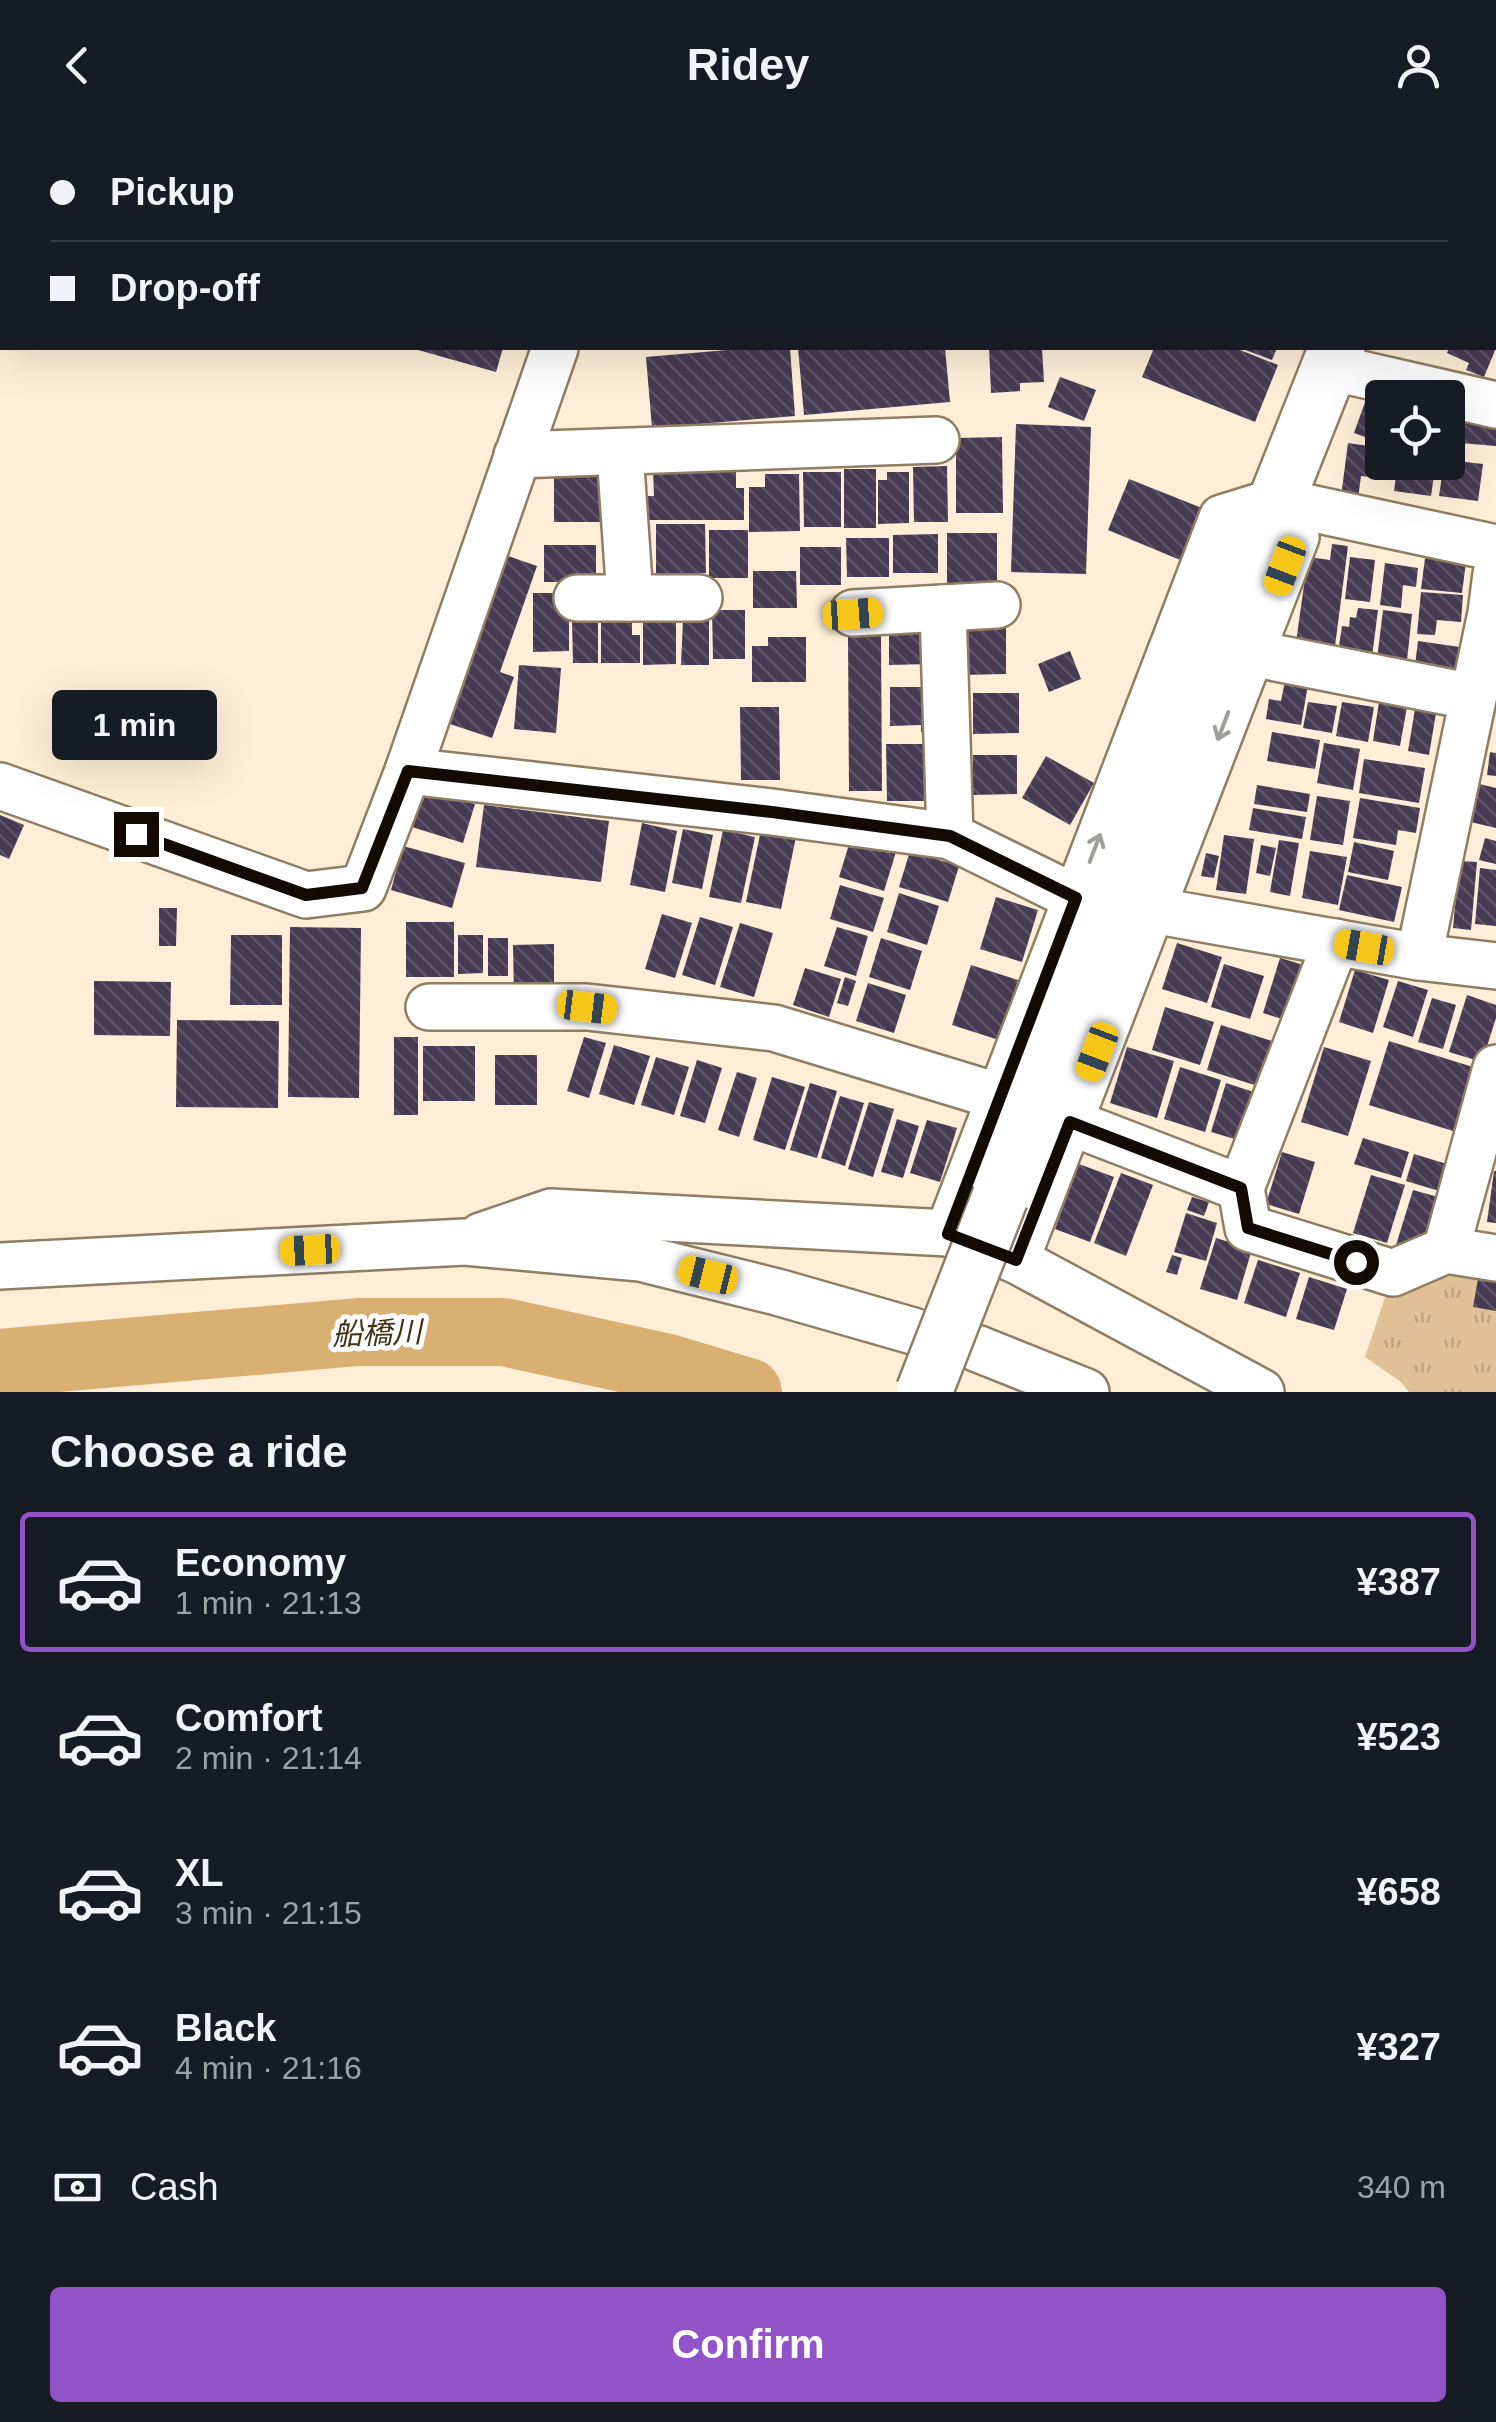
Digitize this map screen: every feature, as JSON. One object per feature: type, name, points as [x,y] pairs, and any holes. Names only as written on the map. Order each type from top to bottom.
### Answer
[{"type":"street","points":[[0,786],[306,895],[362,888],[408,771],[554,350]]},
{"type":"street","points":[[1016,1260],[1252,654],[1286,519],[1334,357],[1496,405]]},
{"type":"street","points":[[517,455],[936,440]]},
{"type":"street","points":[[620,452],[630,598]]},
{"type":"street","points":[[948,1234],[1222,518],[1286,519],[1496,548]]},
{"type":"street","points":[[924,1392],[1000,1196],[1286,519]]},
{"type":"street","points":[[578,598],[699,598]]},
{"type":"street","points":[[1419,956],[1494,600]]},
{"type":"street","points":[[853,614],[998,605]]},
{"type":"street","points":[[943,608],[950,836]]},
{"type":"street","points":[[1252,654],[1474,696]]},
{"type":"street","points":[[408,771],[950,836],[1076,898]]},
{"type":"street","points":[[1152,910],[1496,966]]},
{"type":"street","points":[[1336,942],[1241,1188],[1248,1228],[1392,1274],[1446,1250],[1496,1258]]},
{"type":"street","points":[[429,1007],[587,1007],[774,1028],[1000,1097]]},
{"type":"street","points":[[1446,1250],[1495,1078]]},
{"type":"street","points":[[1070,1122],[1241,1188]]},
{"type":"street","points":[[465,1242],[551,1212],[948,1234],[1016,1260],[1261,1392]]},
{"type":"street","points":[[0,1266],[465,1242],[640,1258],[913,1331]]},
{"type":"street","points":[[976,1348],[1086,1392]]},
{"type":"green space","points":[[1496,1258],[1496,1392],[1409,1392],[1365,1357],[1393,1273]]},
{"type":"building","points":[[418,350],[502,350],[496,372]]},
{"type":"building","points":[[727,350],[790,350],[795,416],[652,428],[646,357]]},
{"type":"building","points":[[798,350],[945,350],[950,402],[804,415]]},
{"type":"building","points":[[989,350],[1042,350],[1044,382],[1020,383],[1020,391],[991,393]]},
{"type":"building","points":[[1153,350],[1240,350],[1278,365],[1255,422],[1142,377]]},
{"type":"building","points":[[1245,350],[1276,350],[1272,360]]},
{"type":"building","points":[[1495,350],[1484,377],[1466,370],[1469,363],[1447,353]]},
{"type":"building","points":[[1060,377],[1096,390],[1084,421],[1048,407]]},
{"type":"building","points":[[1365,402],[1365,437],[1354,433]]},
{"type":"building","points":[[1465,416],[1496,424],[1496,446],[1465,443]]},
{"type":"building","points":[[1016,424],[1091,427],[1086,574],[1011,572]]},
{"type":"building","points":[[1002,437],[1003,513],[956,513],[956,438]]},
{"type":"building","points":[[1348,443],[1365,446],[1365,476],[1361,476],[1357,507],[1340,504]]},
{"type":"building","points":[[1465,462],[1483,464],[1478,501],[1439,496],[1441,480],[1465,480]]},
{"type":"building","points":[[947,466],[948,522],[914,522],[913,467]]},
{"type":"building","points":[[844,469],[876,469],[876,528],[844,528]]},
{"type":"building","points":[[554,470],[601,470],[601,522],[554,522]]},
{"type":"building","points":[[653,470],[736,470],[736,488],[744,488],[744,520],[644,520],[644,496],[654,496]]},
{"type":"building","points":[[803,472],[841,472],[841,527],[804,527]]},
{"type":"building","points":[[887,472],[909,472],[909,523],[878,524],[878,480],[887,480]]},
{"type":"building","points":[[765,474],[799,474],[800,531],[749,532],[749,487],[765,487]]},
{"type":"building","points":[[1129,479],[1207,510],[1185,562],[1108,530]]},
{"type":"building","points":[[1396,480],[1433,480],[1431,496],[1394,491]]},
{"type":"building","points":[[656,524],[705,524],[706,573],[656,573]]},
{"type":"building","points":[[709,530],[748,530],[748,578],[709,578]]},
{"type":"building","points":[[947,533],[997,533],[997,583],[947,584]]},
{"type":"building","points":[[938,534],[938,573],[893,573],[893,535]]},
{"type":"building","points":[[846,538],[889,538],[889,577],[847,577]]},
{"type":"building","points":[[1332,544],[1348,546],[1334,654],[1295,649],[1308,557],[1330,560]]},
{"type":"building","points":[[544,545],[596,545],[596,582],[544,582]]},
{"type":"building","points":[[800,547],[841,547],[841,585],[800,585]]},
{"type":"building","points":[[499,553],[537,566],[500,672],[514,677],[492,738],[441,721]]},
{"type":"building","points":[[1350,557],[1375,560],[1370,602],[1345,599]]},
{"type":"building","points":[[1425,558],[1466,562],[1462,593],[1421,589]]},
{"type":"building","points":[[1385,563],[1418,568],[1416,587],[1403,585],[1401,608],[1380,605]]},
{"type":"building","points":[[753,571],[796,571],[797,608],[753,608]]},
{"type":"building","points":[[1421,592],[1463,595],[1461,622],[1437,620],[1435,635],[1417,634]]},
{"type":"building","points":[[533,593],[569,593],[569,651],[533,652]]},
{"type":"building","points":[[1358,608],[1378,610],[1372,657],[1338,652],[1342,626],[1349,627],[1350,617],[1356,618]]},
{"type":"building","points":[[712,610],[745,610],[745,659],[713,659]]},
{"type":"building","points":[[1383,610],[1412,614],[1406,670],[1376,667]]},
{"type":"building","points":[[601,617],[632,617],[632,635],[640,635],[640,663],[601,663]]},
{"type":"building","points":[[643,617],[676,617],[676,664],[643,665]]},
{"type":"building","points":[[683,619],[709,619],[709,665],[681,665]]},
{"type":"building","points":[[572,621],[598,621],[598,663],[573,663]]},
{"type":"building","points":[[962,627],[1006,627],[1006,674],[962,675]]},
{"type":"building","points":[[889,628],[929,628],[929,664],[889,665]]},
{"type":"building","points":[[848,636],[881,636],[882,791],[849,791]]},
{"type":"building","points":[[768,637],[806,637],[806,682],[752,682],[752,646],[768,646]]},
{"type":"building","points":[[1418,641],[1460,647],[1456,673],[1414,673]]},
{"type":"building","points":[[1070,651],[1081,679],[1049,692],[1038,664]]},
{"type":"building","points":[[519,665],[561,668],[556,733],[514,729]]},
{"type":"building","points":[[1285,681],[1308,685],[1301,725],[1266,719],[1269,699],[1281,701]]},
{"type":"building","points":[[890,687],[934,687],[934,731],[921,732],[921,725],[890,726]]},
{"type":"building","points":[[973,693],[1019,693],[1019,733],[973,734]]},
{"type":"building","points":[[1308,702],[1337,706],[1332,733],[1303,728]]},
{"type":"building","points":[[1342,702],[1374,707],[1368,742],[1336,736]]},
{"type":"building","points":[[1379,702],[1407,707],[1400,746],[1373,741]]},
{"type":"building","points":[[1416,703],[1437,707],[1429,755],[1408,751]]},
{"type":"building","points":[[740,707],[779,707],[780,780],[741,780]]},
{"type":"building","points":[[1272,732],[1320,740],[1315,769],[1267,761]]},
{"type":"building","points":[[1324,743],[1360,749],[1353,790],[1317,783]]},
{"type":"building","points":[[886,744],[936,744],[936,801],[887,801]]},
{"type":"building","points":[[1490,752],[1496,753],[1496,776],[1487,775]]},
{"type":"building","points":[[973,755],[1017,755],[1017,794],[973,795]]},
{"type":"building","points":[[1046,756],[1094,783],[1070,825],[1022,798]]},
{"type":"building","points":[[1364,759],[1425,768],[1419,803],[1359,793]]},
{"type":"building","points":[[1471,782],[1496,788],[1496,828],[1462,820]]},
{"type":"building","points":[[1257,785],[1310,794],[1307,812],[1254,804]]},
{"type":"building","points":[[423,788],[475,804],[463,843],[412,827]]},
{"type":"building","points":[[1317,796],[1350,801],[1343,845],[1310,840]]},
{"type":"building","points":[[1360,798],[1420,808],[1416,833],[1398,830],[1396,845],[1353,838]]},
{"type":"building","points":[[484,805],[609,821],[601,882],[476,867]]},
{"type":"building","points":[[1253,808],[1306,817],[1302,839],[1249,830]]},
{"type":"building","points":[[0,815],[24,825],[9,859],[0,855]]},
{"type":"building","points":[[642,823],[677,831],[665,892],[630,885]]},
{"type":"building","points":[[683,829],[713,835],[702,889],[672,883]]},
{"type":"building","points":[[723,830],[755,837],[741,903],[709,897]]},
{"type":"building","points":[[761,830],[796,837],[781,909],[746,902]]},
{"type":"building","points":[[1224,835],[1254,839],[1246,894],[1216,890]]},
{"type":"building","points":[[851,838],[896,852],[884,891],[839,877]]},
{"type":"building","points":[[1485,838],[1496,841],[1496,864],[1479,860]]},
{"type":"building","points":[[1279,840],[1299,843],[1290,896],[1270,892]]},
{"type":"building","points":[[1354,842],[1394,851],[1388,880],[1348,872]]},
{"type":"building","points":[[1261,845],[1276,848],[1270,876],[1256,873]]},
{"type":"building","points":[[403,846],[465,863],[452,908],[391,890]]},
{"type":"building","points":[[910,851],[959,866],[948,902],[899,887]]},
{"type":"building","points":[[1310,851],[1347,857],[1338,905],[1302,898]]},
{"type":"building","points":[[1206,853],[1219,856],[1214,878],[1201,876]]},
{"type":"building","points":[[1459,861],[1477,862],[1471,930],[1453,928]]},
{"type":"building","points":[[1480,868],[1496,870],[1496,926],[1475,924]]},
{"type":"building","points":[[1347,875],[1402,887],[1394,922],[1339,910]]},
{"type":"building","points":[[840,885],[884,898],[873,932],[830,919]]},
{"type":"building","points":[[899,893],[939,906],[927,945],[887,932]]},
{"type":"building","points":[[996,897],[1038,910],[1022,962],[980,949]]},
{"type":"building","points":[[159,908],[177,908],[176,946],[159,946]]},
{"type":"building","points":[[662,914],[692,923],[675,978],[645,969]]},
{"type":"building","points":[[700,917],[733,927],[715,985],[682,975]]},
{"type":"building","points":[[406,922],[454,922],[454,977],[406,977]]},
{"type":"building","points":[[740,923],[773,933],[754,997],[720,987]]},
{"type":"building","points":[[290,927],[361,928],[359,1098],[288,1097]]},
{"type":"building","points":[[837,927],[868,936],[856,976],[824,966]]},
{"type":"building","points":[[231,935],[282,935],[282,1005],[230,1005]]},
{"type":"building","points":[[458,935],[483,935],[483,973],[458,974]]},
{"type":"building","points":[[488,938],[508,938],[508,976],[488,976]]},
{"type":"building","points":[[881,938],[922,951],[910,990],[869,977]]},
{"type":"building","points":[[1177,943],[1222,957],[1207,1003],[1162,989]]},
{"type":"building","points":[[554,944],[554,993],[514,994],[513,945]]},
{"type":"building","points":[[1280,958],[1314,968],[1297,1024],[1263,1013]]},
{"type":"building","points":[[1224,964],[1264,976],[1250,1019],[1211,1007]]},
{"type":"building","points":[[971,965],[1018,980],[999,1040],[952,1025]]},
{"type":"building","points":[[805,968],[841,979],[829,1017],[793,1005]]},
{"type":"building","points":[[1355,970],[1389,980],[1373,1033],[1339,1022]]},
{"type":"building","points":[[845,977],[856,981],[848,1006],[837,1003]]},
{"type":"building","points":[[94,981],[171,982],[170,1036],[94,1035]]},
{"type":"building","points":[[1398,981],[1428,990],[1413,1037],[1383,1027]]},
{"type":"building","points":[[868,983],[906,995],[894,1033],[856,1021]]},
{"type":"building","points":[[1467,995],[1496,1005],[1496,1018],[1482,1062],[1449,1052]]},
{"type":"building","points":[[1432,998],[1456,1005],[1443,1049],[1418,1042]]},
{"type":"building","points":[[1165,1007],[1214,1022],[1200,1065],[1152,1050]]},
{"type":"building","points":[[177,1020],[279,1021],[278,1108],[176,1107]]},
{"type":"building","points":[[1221,1025],[1278,1043],[1264,1088],[1207,1070]]},
{"type":"building","points":[[394,1037],[418,1037],[418,1115],[394,1115]]},
{"type":"building","points":[[584,1037],[606,1043],[589,1098],[567,1091]]},
{"type":"building","points":[[1389,1041],[1473,1067],[1453,1131],[1369,1105]]},
{"type":"building","points":[[614,1045],[650,1056],[634,1105],[599,1094]]},
{"type":"building","points":[[423,1046],[475,1046],[475,1101],[423,1101]]},
{"type":"building","points":[[1127,1047],[1174,1061],[1157,1118],[1110,1103]]},
{"type":"building","points":[[1324,1047],[1371,1061],[1348,1136],[1301,1122]]},
{"type":"building","points":[[495,1055],[537,1055],[537,1105],[495,1105]]},
{"type":"building","points":[[656,1057],[689,1067],[674,1115],[641,1105]]},
{"type":"building","points":[[697,1060],[722,1068],[705,1123],[680,1116]]},
{"type":"building","points":[[1180,1067],[1221,1080],[1205,1132],[1164,1119]]},
{"type":"building","points":[[737,1072],[757,1078],[739,1137],[718,1130]]},
{"type":"building","points":[[772,1077],[805,1087],[785,1150],[753,1140]]},
{"type":"building","points":[[810,1083],[837,1091],[817,1158],[790,1150]]},
{"type":"building","points":[[1226,1083],[1263,1095],[1248,1143],[1211,1132]]},
{"type":"building","points":[[840,1096],[864,1103],[845,1166],[821,1158]]},
{"type":"building","points":[[869,1102],[894,1109],[873,1177],[848,1169]]},
{"type":"building","points":[[897,1119],[919,1126],[903,1178],[881,1172]]},
{"type":"building","points":[[927,1120],[957,1128],[940,1182],[910,1173]]},
{"type":"building","points":[[1363,1138],[1409,1152],[1401,1178],[1354,1164]]},
{"type":"building","points":[[1282,1152],[1315,1162],[1299,1214],[1266,1204]]},
{"type":"building","points":[[1414,1154],[1447,1164],[1439,1191],[1406,1181]]},
{"type":"building","points":[[1079,1164],[1114,1177],[1090,1242],[1055,1229]]},
{"type":"building","points":[[1496,1171],[1496,1223],[1487,1222]]},
{"type":"building","points":[[1121,1173],[1153,1185],[1126,1256],[1094,1243]]},
{"type":"building","points":[[1371,1175],[1405,1185],[1387,1243],[1353,1233]]},
{"type":"building","points":[[1413,1190],[1438,1197],[1421,1253],[1396,1245]]},
{"type":"building","points":[[1192,1197],[1209,1202],[1204,1216],[1187,1210]]},
{"type":"building","points":[[1186,1213],[1217,1223],[1206,1261],[1174,1252]]},
{"type":"building","points":[[1216,1238],[1252,1249],[1237,1300],[1200,1289]]},
{"type":"building","points":[[1172,1255],[1182,1258],[1177,1275],[1166,1272]]},
{"type":"building","points":[[1258,1260],[1300,1273],[1286,1317],[1244,1303]]},
{"type":"building","points":[[1480,1268],[1496,1271],[1496,1311],[1473,1307]]},
{"type":"building","points":[[1309,1277],[1347,1289],[1334,1330],[1296,1319]]},
{"type":"waterway","name":"船橋川","points":[[0,1363],[358,1332],[504,1332],[668,1368],[748,1392]]},
{"type":"route","points":[[136,834],[306,895],[362,888],[408,771],[950,836],[1076,898],[948,1234],[1016,1260],[1070,1122],[1241,1188],[1248,1228],[1356,1262]]}]
